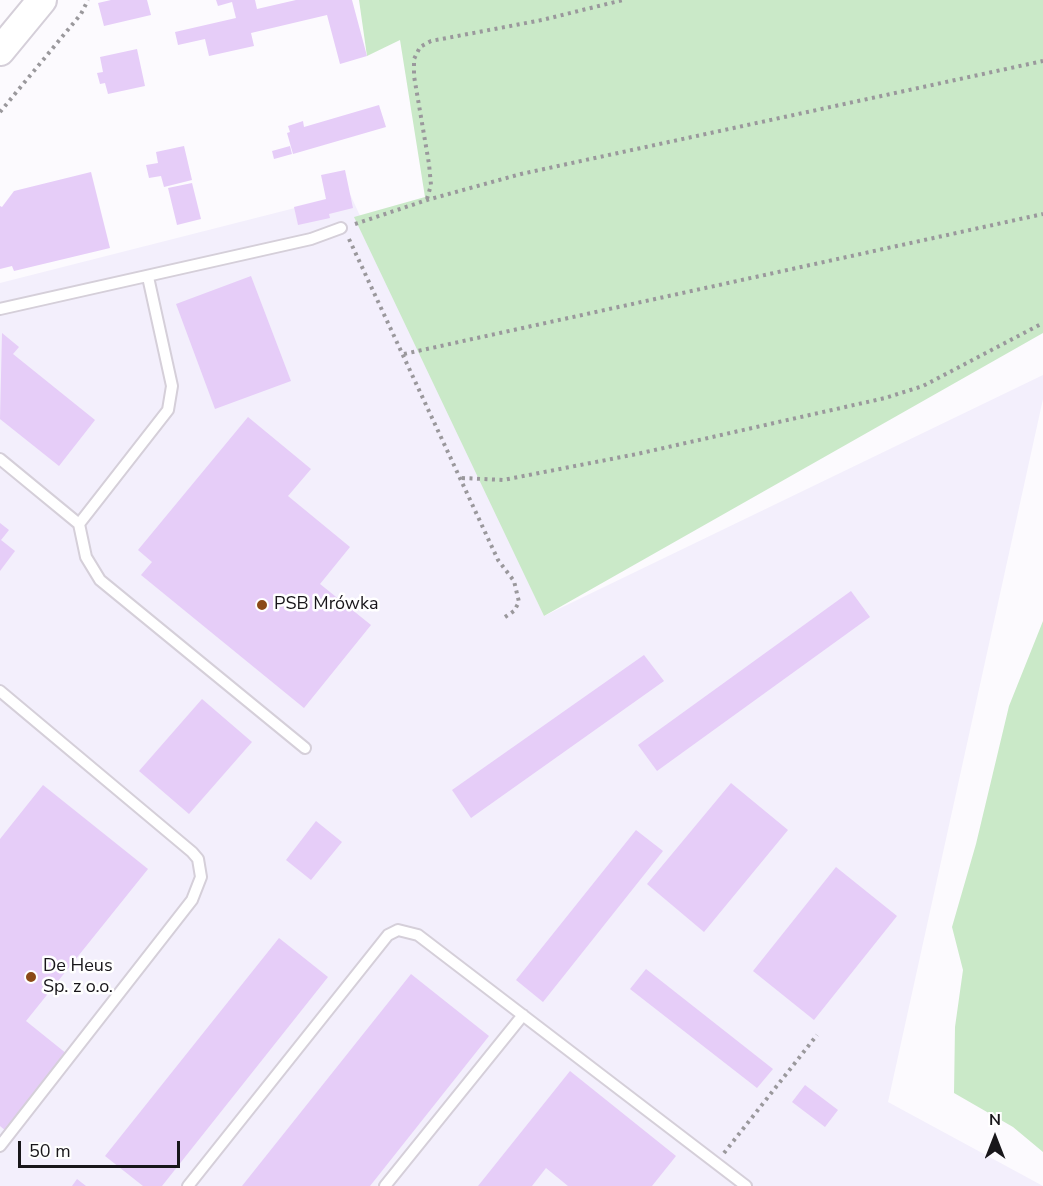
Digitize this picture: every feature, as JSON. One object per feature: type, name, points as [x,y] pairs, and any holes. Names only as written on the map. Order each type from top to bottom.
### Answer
[{"type":"street","points":[[0,51],[42,0]]},
{"type":"lane","points":[[0,309],[311,239],[341,228]]},
{"type":"lane","points":[[79,524],[168,410],[172,386],[148,277]]},
{"type":"lane","points":[[0,459],[79,524],[86,557],[100,580],[305,748]]},
{"type":"lane","points":[[0,690],[192,852],[198,859],[201,877],[192,900],[0,1146]]},
{"type":"lane","points":[[188,1186],[388,935],[398,930],[418,935],[746,1186]]},
{"type":"lane","points":[[385,1186],[523,1015]]},
{"type":"path","points":[[0,112],[81,14],[88,0]]},
{"type":"path","points":[[427,200],[431,185],[429,164],[414,76],[414,59],[420,47],[431,41],[543,20],[623,0]]},
{"type":"path","points":[[505,617],[514,611],[519,602],[514,582],[498,560],[354,245],[341,228],[427,200],[521,174],[1043,61]]},
{"type":"path","points":[[404,354],[892,249],[1043,214]]},
{"type":"path","points":[[462,478],[503,480],[637,454],[885,398],[923,386],[1043,323]]},
{"type":"path","points":[[716,1163],[817,1035]]},
{"type":"shaded area","points":[[350,194],[544,616],[1043,375],[1043,399],[888,1102],[1043,1186],[0,1186],[0,283]]},
{"type":"green space","points":[[359,0],[1043,0],[1043,333],[544,616],[354,217],[425,197],[400,40],[367,56]]},
{"type":"green space","points":[[1043,621],[1043,1152],[1013,1127],[954,1093],[955,1027],[963,970],[952,927],[976,844],[1009,706]]},
{"type":"building","points":[[111,0],[147,0],[151,15],[104,26],[98,3]]},
{"type":"building","points":[[216,0],[255,0],[257,9],[296,0],[352,0],[367,56],[340,64],[327,15],[251,33],[254,46],[209,56],[205,39],[178,45],[175,32],[236,18],[232,2],[218,6]]},
{"type":"building","points":[[137,49],[145,86],[108,94],[105,83],[100,84],[97,73],[103,72],[100,57]]},
{"type":"building","points":[[379,105],[386,127],[293,154],[287,133],[290,132],[288,126],[303,121],[304,127]]},
{"type":"building","points":[[184,146],[192,180],[164,187],[161,176],[149,178],[146,165],[158,163],[156,152]]},
{"type":"building","points":[[290,146],[292,154],[274,159],[272,151]]},
{"type":"building","points":[[345,170],[353,208],[329,214],[330,218],[298,225],[294,207],[326,199],[321,175]]},
{"type":"building","points":[[91,172],[110,248],[14,271],[12,266],[0,269],[0,206],[2,207],[14,191]]},
{"type":"building","points":[[192,183],[201,219],[177,225],[168,188]]},
{"type":"building","points":[[251,276],[291,381],[215,409],[176,304]]},
{"type":"building","points":[[2,333],[19,347],[13,354],[95,420],[59,466],[0,419]]},
{"type":"building","name":"PSB Mrówka","points":[[248,417],[311,469],[288,496],[350,547],[320,584],[371,625],[304,708],[141,575],[152,562],[138,550]]},
{"type":"building","points":[[0,523],[9,530],[1,540],[15,551],[0,571]]},
{"type":"building","points":[[851,591],[870,617],[657,771],[638,745]]},
{"type":"building","points":[[644,655],[664,681],[471,818],[452,790]]},
{"type":"building","points":[[202,699],[252,742],[189,814],[139,771]]},
{"type":"building","points":[[731,783],[788,830],[704,932],[647,884]]},
{"type":"building","name":"De Heus Sp. z o.o.","points":[[43,785],[148,869],[26,1021],[67,1054],[6,1131],[0,1126],[0,839]]},
{"type":"building","points":[[316,821],[342,842],[311,880],[286,860]]},
{"type":"building","points":[[636,830],[663,851],[543,1002],[516,980]]},
{"type":"building","points":[[836,867],[897,916],[814,1020],[753,971]]},
{"type":"building","points":[[279,938],[328,977],[162,1186],[143,1186],[105,1156]]},
{"type":"building","points":[[646,969],[773,1069],[757,1088],[630,989]]},
{"type":"building","points":[[411,974],[489,1036],[370,1186],[242,1186]]},
{"type":"building","points":[[570,1071],[676,1156],[652,1186],[568,1186],[546,1168],[532,1186],[478,1186]]},
{"type":"building","points":[[805,1085],[838,1110],[825,1127],[792,1102]]},
{"type":"building","points":[[77,1179],[86,1186],[72,1186]]},
{"type":"place","name":"PSB Mrówka","points":[[262,605]]},
{"type":"place","name":"De Heus Sp. z o.o.","points":[[31,977]]}]
